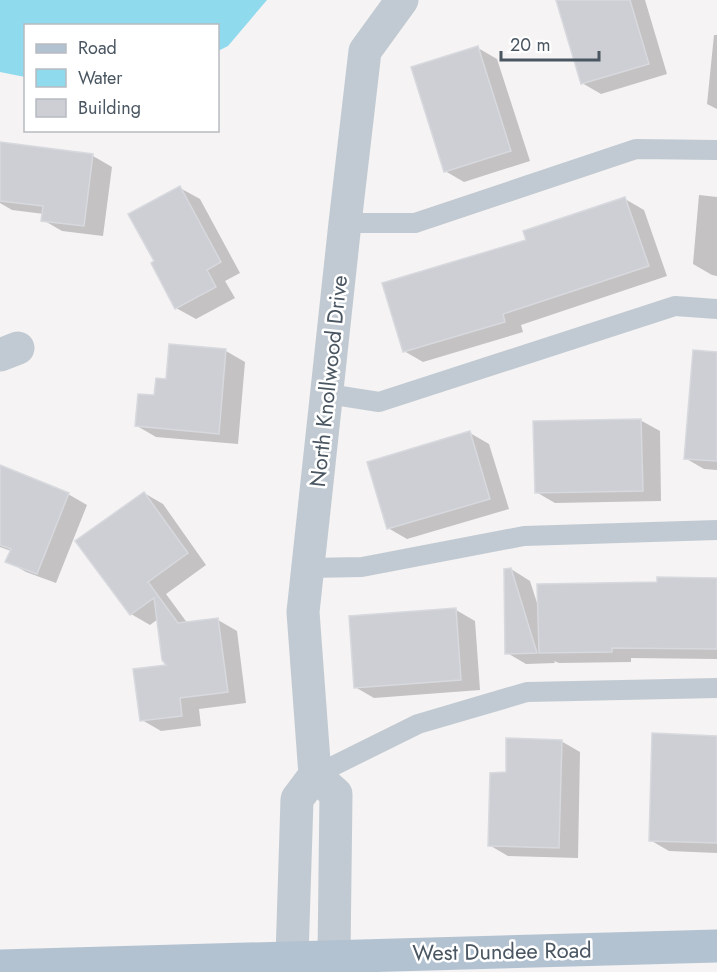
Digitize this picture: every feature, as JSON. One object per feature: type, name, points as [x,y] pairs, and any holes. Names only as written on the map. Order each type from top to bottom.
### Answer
[{"type":"main road","name":"West Dundee Road","points":[[0,966],[717,946]]},
{"type":"street","name":"North Knollwood Drive","points":[[315,774],[303,612],[345,223],[365,51],[402,0]]},
{"type":"street","points":[[292,957],[297,799],[315,774],[336,794],[334,955]]},
{"type":"lane","points":[[345,223],[415,223],[636,149],[717,150]]},
{"type":"lane","points":[[328,394],[379,402],[675,306],[717,309]]},
{"type":"lane","points":[[309,568],[362,567],[524,536],[717,530]]},
{"type":"lane","points":[[315,774],[418,724],[528,692],[717,688]]},
{"type":"water","points":[[0,0],[267,0],[228,46],[219,50],[219,24],[24,24],[24,77],[0,72]]},
{"type":"building","points":[[556,0],[630,0],[649,64],[581,84]]},
{"type":"building","points":[[478,46],[511,151],[444,172],[411,67]]},
{"type":"building","points":[[0,142],[93,154],[84,226],[41,221],[43,206],[0,201]]},
{"type":"building","points":[[180,186],[221,262],[207,270],[216,287],[175,309],[151,263],[154,261],[128,214]]},
{"type":"building","points":[[625,197],[649,266],[503,314],[505,322],[403,352],[382,283],[526,240],[523,231]]},
{"type":"building","points":[[169,344],[226,349],[219,434],[135,426],[138,394],[154,395],[156,378],[166,379]]},
{"type":"building","points":[[693,350],[717,352],[717,461],[684,459]]},
{"type":"building","points":[[641,419],[643,491],[535,493],[533,421]]},
{"type":"building","points":[[470,431],[490,499],[387,529],[367,462]]},
{"type":"building","points":[[0,465],[69,493],[37,574],[5,562],[11,549],[0,545]]},
{"type":"building","points":[[144,492],[188,553],[148,582],[178,623],[218,618],[228,692],[180,698],[182,716],[140,721],[133,669],[166,665],[162,660],[154,598],[130,615],[75,541]]},
{"type":"building","points":[[511,568],[537,653],[505,654],[504,569]]},
{"type":"building","points":[[657,577],[717,578],[717,649],[612,648],[612,652],[539,653],[537,584],[657,582]]},
{"type":"building","points":[[456,608],[461,680],[354,688],[349,616]]},
{"type":"building","points":[[652,733],[717,736],[717,843],[649,841]]},
{"type":"building","points":[[506,738],[562,740],[559,848],[488,846],[490,773],[506,772]]}]
